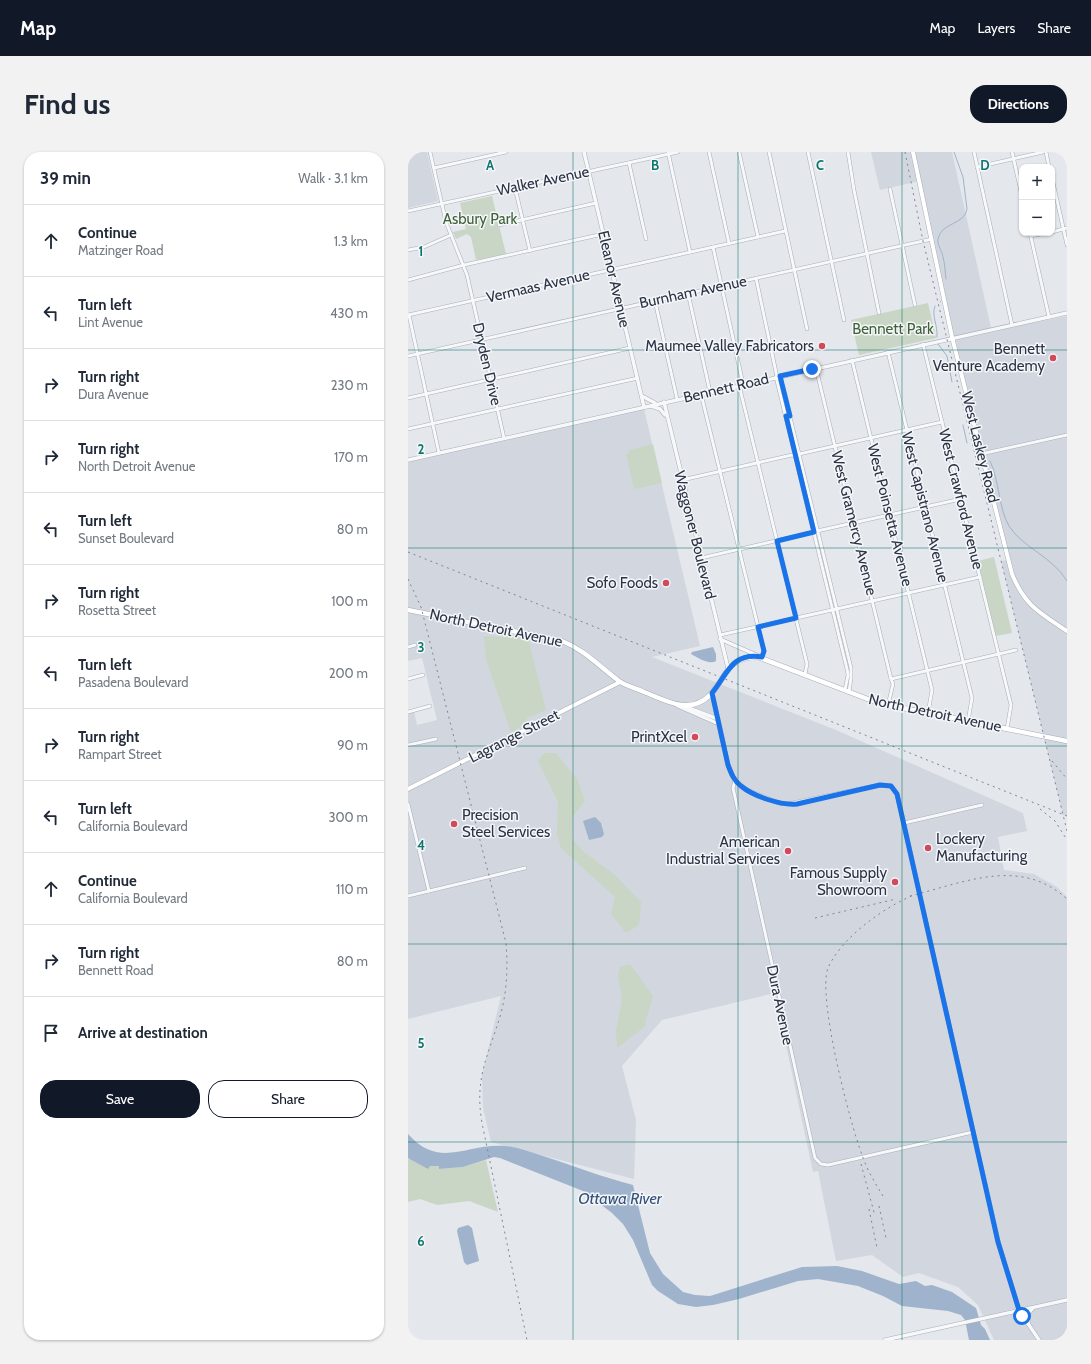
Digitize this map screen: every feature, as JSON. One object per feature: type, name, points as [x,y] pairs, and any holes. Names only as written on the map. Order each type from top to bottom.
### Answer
[{"type":"main road","name":"West Laskey Road","points":[[913,152],[952,337],[1008,560],[1018,588],[1037,611],[1048,620],[1065,627],[1067,631]]},
{"type":"main road","name":"North Detroit Avenue","points":[[408,610],[562,641],[583,652],[620,682],[681,706],[696,704],[712,693],[728,668],[743,659],[762,657],[847,691],[888,705],[1067,741]]},
{"type":"main road","name":"Lagrange Street","points":[[408,789],[620,682]]},
{"type":"street","name":"Dryden Drive","points":[[430,152],[451,235],[464,265],[504,438]]},
{"type":"street","points":[[434,168],[506,152]]},
{"type":"street","name":"Eleanor Avenue","points":[[584,152],[641,394],[646,406]]},
{"type":"street","name":"Walker Avenue","points":[[408,211],[678,152]]},
{"type":"street","points":[[709,152],[729,244]]},
{"type":"street","points":[[739,152],[758,237]]},
{"type":"street","points":[[769,152],[807,328]]},
{"type":"street","points":[[808,152],[844,320]]},
{"type":"street","points":[[848,152],[854,190],[879,312]]},
{"type":"street","points":[[974,152],[1012,325]]},
{"type":"street","points":[[1012,152],[1019,182]]},
{"type":"street","points":[[977,167],[1043,152]]},
{"type":"street","points":[[1046,152],[1049,164]]},
{"type":"street","points":[[668,153],[690,252]]},
{"type":"street","points":[[629,163],[646,239]]},
{"type":"street","points":[[515,188],[530,251]]},
{"type":"street","points":[[890,189],[915,305]]},
{"type":"street","points":[[1055,190],[1065,229],[1067,245]]},
{"type":"street","points":[[499,225],[596,203]]},
{"type":"street","points":[[1055,231],[1065,229]]},
{"type":"street","name":"Vermaas Avenue","points":[[409,315],[785,231]]},
{"type":"street","points":[[408,280],[464,265],[603,234]]},
{"type":"street","points":[[408,250],[424,246],[451,235]]},
{"type":"street","points":[[1031,236],[1049,317]]},
{"type":"street","name":"Burnham Avenue","points":[[408,356],[932,239]]},
{"type":"street","points":[[713,247],[758,463],[807,664],[805,674]]},
{"type":"street","points":[[756,278],[806,493],[845,653],[852,675],[847,691]]},
{"type":"street","points":[[688,293],[710,392]]},
{"type":"street","points":[[655,301],[676,399]]},
{"type":"street","name":"Bennett Road","points":[[408,460],[952,337],[1067,313]]},
{"type":"street","points":[[409,315],[439,453]]},
{"type":"street","name":"West Crawford Avenue","points":[[923,344],[1011,705],[1007,729]]},
{"type":"street","points":[[408,398],[630,348]]},
{"type":"street","name":"West Capistrano Avenue","points":[[888,352],[972,700],[968,721]]},
{"type":"street","name":"West Poinsetta Avenue","points":[[852,360],[928,670],[932,692],[928,713]]},
{"type":"street","name":"West Gramercy Avenue","points":[[816,368],[892,679]]},
{"type":"street","points":[[408,430],[638,378]]},
{"type":"street","points":[[641,394],[647,400],[656,404]]},
{"type":"street","points":[[701,394],[764,651],[762,657]]},
{"type":"street","name":"Waggoner Boulevard","points":[[664,402],[728,668]]},
{"type":"street","points":[[646,406],[660,409],[667,417]]},
{"type":"street","points":[[682,480],[942,422]]},
{"type":"street","points":[[981,454],[1067,435]]},
{"type":"street","points":[[701,558],[961,499]]},
{"type":"street","points":[[720,637],[796,618],[980,577]]},
{"type":"street","name":"North Detroit Avenue","points":[[720,637],[762,657]]},
{"type":"street","points":[[408,647],[415,645]]},
{"type":"street","points":[[888,705],[893,684],[892,679],[1016,650]]},
{"type":"street","points":[[408,679],[422,675]]},
{"type":"street","name":"Dura Avenue","points":[[712,693],[728,765],[735,781],[733,788],[736,804],[815,1158],[821,1164],[828,1165],[973,1132]]},
{"type":"street","points":[[408,712],[430,706]]},
{"type":"street","points":[[681,706],[718,722]]},
{"type":"street","points":[[408,745],[436,739]]},
{"type":"street","points":[[735,781],[749,791],[779,803],[789,804],[877,785],[891,786],[897,794],[1000,1250],[1019,1310],[1039,1340]]},
{"type":"street","points":[[408,804],[429,891]]},
{"type":"street","points":[[904,823],[982,806]]},
{"type":"street","points":[[408,896],[525,868]]},
{"type":"street","points":[[885,1340],[1067,1300]]},
{"type":"street","points":[[1030,1326],[1028,1314],[1035,1307]]},
{"type":"shaded area","points":[[408,152],[427,152],[438,201],[408,208]]},
{"type":"shaded area","points":[[871,152],[952,152],[991,328],[1031,319],[1032,323],[1067,316],[1067,816],[1063,815],[1001,561],[1007,560],[952,337],[919,181],[880,190]]},
{"type":"shaded area","points":[[644,409],[700,646],[652,657],[836,730],[1023,813],[1027,831],[998,837],[1004,870],[1034,874],[1057,887],[1067,897],[1067,1340],[994,1340],[978,1305],[958,1287],[919,1273],[903,1277],[872,1255],[836,1261],[818,1171],[813,1172],[775,993],[662,1020],[622,1066],[636,1120],[634,1179],[491,1142],[483,1108],[482,1075],[501,996],[408,1019],[408,712],[414,711],[417,725],[437,720],[422,658],[408,661],[408,462]]},
{"type":"green space","name":"Asbury Park","points":[[492,196],[506,254],[476,260],[471,237],[467,234],[456,239],[453,232],[466,229],[460,203]]},
{"type":"green space","name":"Bennett Park","points":[[928,303],[936,338],[859,355],[851,320]]},
{"type":"green space","points":[[653,444],[662,483],[634,489],[626,454],[629,453],[629,450]]},
{"type":"green space","points":[[994,557],[1012,633],[996,636],[978,561]]},
{"type":"green space","points":[[484,636],[528,638],[546,710],[527,718],[526,724],[511,732],[486,660]]},
{"type":"green space","points":[[544,753],[556,753],[577,779],[585,801],[573,816],[572,839],[584,852],[615,875],[641,902],[639,925],[626,933],[611,914],[615,897],[561,848],[557,834],[558,802],[538,761]]},
{"type":"green space","points":[[630,964],[653,996],[644,1027],[617,1048],[616,1032],[622,998],[618,976],[620,967]]},
{"type":"green space","points":[[408,1158],[430,1166],[439,1166],[440,1169],[463,1167],[486,1160],[498,1212],[469,1201],[437,1205],[420,1199],[408,1202]]},
{"type":"water","points":[[713,647],[716,654],[716,661],[713,662],[691,654],[692,652]]},
{"type":"water","points":[[595,817],[601,823],[604,834],[602,837],[589,840],[583,821]]},
{"type":"water","name":"Ottawa River","points":[[408,1134],[420,1145],[431,1151],[442,1153],[454,1152],[491,1146],[518,1148],[598,1175],[633,1185],[650,1253],[663,1274],[683,1292],[695,1295],[710,1296],[802,1267],[837,1266],[862,1271],[899,1284],[916,1281],[925,1286],[932,1285],[952,1292],[976,1308],[981,1325],[985,1329],[990,1340],[969,1340],[965,1320],[961,1315],[948,1311],[902,1306],[883,1296],[858,1286],[818,1279],[798,1281],[739,1299],[713,1305],[696,1307],[678,1304],[658,1291],[652,1285],[633,1240],[623,1224],[612,1213],[583,1191],[500,1158],[494,1157],[463,1167],[439,1169],[439,1166],[430,1166],[428,1169],[408,1158]]},
{"type":"water","points":[[468,1225],[472,1228],[479,1261],[467,1265],[464,1262],[457,1231],[458,1228]]},
{"type":"waterway","points":[[946,279],[944,260],[938,244],[938,239],[940,233],[948,226],[962,218],[967,209],[963,177],[954,152]]},
{"type":"waterway","points":[[935,306],[934,313],[937,337]]},
{"type":"waterway","points":[[938,344],[947,356],[952,382]]},
{"type":"waterway","points":[[963,425],[967,443]]},
{"type":"waterway","points":[[990,461],[1003,512],[1009,526],[1015,534],[1054,565],[1067,581]]},
{"type":"railway","points":[[905,152],[923,241],[1067,831]]},
{"type":"railway","points":[[408,552],[1067,816]]},
{"type":"railway","points":[[408,579],[421,607],[506,943],[507,970],[505,996],[481,1079],[480,1107],[482,1123],[527,1340]]},
{"type":"railway","points":[[1052,761],[1067,779]]},
{"type":"railway","points":[[1040,809],[1055,821],[1067,840]]},
{"type":"railway","points":[[910,896],[991,876],[1011,876],[1030,879],[1049,886],[1067,899]]},
{"type":"railway","points":[[883,1196],[864,1161],[850,1116],[836,1060],[827,1005],[826,983],[828,968],[834,957],[853,935],[877,915],[902,900],[914,895]]},
{"type":"railway","points":[[815,918],[896,899]]},
{"type":"railway","points":[[861,1164],[875,1216]]},
{"type":"railway","points":[[879,1206],[886,1238]]},
{"type":"railway","points":[[869,1209],[877,1248]]},
{"type":"place","name":"Maumee Valley Fabricators","points":[[822,346]]},
{"type":"place","name":"Bennett Venture Academy","points":[[1053,358]]},
{"type":"place","name":"Sofo Foods","points":[[666,583]]},
{"type":"place","name":"PrintXcel","points":[[695,737]]},
{"type":"place","name":"Precision Steel Services","points":[[454,824]]},
{"type":"place","name":"Lockery Manufacturing","points":[[928,848]]},
{"type":"place","name":"American Industrial Services","points":[[788,851]]},
{"type":"place","name":"Famous Supply Showroom","points":[[895,882]]},
{"type":"route","points":[[812,369],[780,376],[790,416],[786,416],[814,532],[777,541],[796,618],[758,627],[764,651],[762,657],[748,657],[736,662],[727,669],[712,693],[728,765],[735,781],[741,787],[784,804],[797,804],[884,784],[891,786],[896,791],[1002,1259],[1022,1316]]}]
